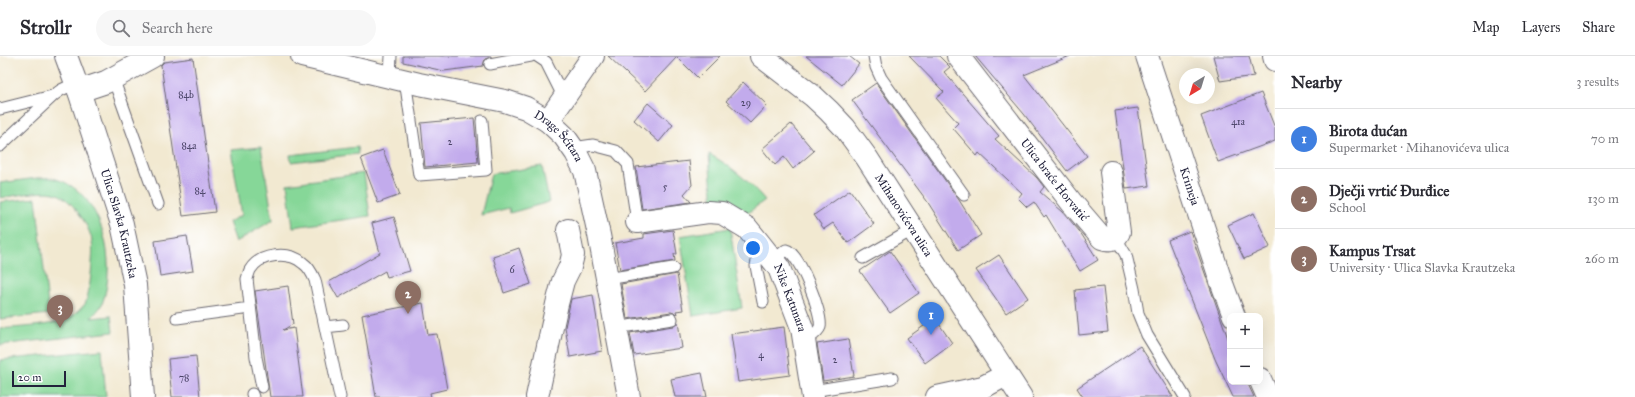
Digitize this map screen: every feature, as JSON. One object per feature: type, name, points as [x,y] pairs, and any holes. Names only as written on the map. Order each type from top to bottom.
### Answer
[{"type":"street","name":"Ulica Slavka Krautzeka","points":[[66,56],[122,224],[135,285],[144,397]]},
{"type":"street","points":[[77,87],[106,82],[154,56]]},
{"type":"street","name":"Drage Šćitara","points":[[302,56],[395,71],[505,101],[526,108],[548,121],[564,136],[573,148],[584,171],[599,235],[629,397]]},
{"type":"street","points":[[548,121],[594,56]]},
{"type":"street","name":"Ulica braće Horvatić","points":[[958,56],[1072,203],[1102,238],[1110,241],[1116,238]]},
{"type":"street","name":"Krimeja","points":[[1147,56],[1233,313]]},
{"type":"street","points":[[1274,56],[1275,60]]},
{"type":"street","name":"Mihanovićeva ulica","points":[[772,59],[813,96],[845,128],[868,158],[1021,397]]},
{"type":"street","points":[[1112,172],[1119,232],[1116,238]]},
{"type":"street","name":"Nike Katunara","points":[[637,222],[708,212],[722,214],[746,228],[779,268],[802,328],[813,394]]},
{"type":"street","points":[[537,397],[557,304],[573,255],[568,230]]},
{"type":"street","points":[[937,397],[983,387],[1006,375]]},
{"type":"street","points":[[1263,385],[1268,397]]},
{"type":"lane","points":[[490,64],[531,56]]},
{"type":"lane","points":[[537,56],[546,62],[564,98]]},
{"type":"lane","points":[[874,56],[876,67],[881,78],[964,195]]},
{"type":"lane","points":[[395,71],[419,175],[486,170],[482,121]]},
{"type":"lane","points":[[113,78],[158,204]]},
{"type":"lane","points":[[0,146],[54,95],[61,90],[77,87]]},
{"type":"lane","points":[[0,109],[54,95]]},
{"type":"lane","points":[[573,148],[594,145],[616,151],[628,164],[637,222]]},
{"type":"lane","points":[[864,258],[914,229]]},
{"type":"lane","points":[[1116,238],[1126,254],[1138,313],[1147,335],[1185,397]]},
{"type":"lane","points":[[256,393],[247,279],[251,269],[261,260],[274,256],[294,257],[310,268],[315,280],[340,397]]},
{"type":"lane","points":[[763,302],[756,262],[770,257]]},
{"type":"lane","points":[[607,279],[673,268]]},
{"type":"lane","points":[[177,318],[250,308]]},
{"type":"lane","points":[[616,328],[672,319]]},
{"type":"lane","points":[[325,327],[343,325]]},
{"type":"lane","points":[[813,394],[892,378]]},
{"type":"green space","points":[[261,147],[273,220],[236,242],[229,222],[242,215],[231,150]]},
{"type":"green space","points":[[357,147],[358,154],[291,162],[290,155]]},
{"type":"green space","points":[[709,154],[739,174],[753,186],[765,200],[740,219],[713,207]]},
{"type":"green space","points":[[542,166],[549,202],[510,213],[509,208],[481,215],[491,174]]},
{"type":"green space","points":[[364,173],[370,216],[293,227],[287,184]]},
{"type":"green space","points":[[37,178],[54,178],[72,186],[85,198],[95,213],[103,231],[107,250],[108,269],[107,287],[102,304],[91,318],[111,316],[113,332],[0,345],[0,329],[27,327],[65,320],[84,306],[87,299],[92,264],[92,241],[83,220],[73,206],[60,195],[49,192],[0,198],[0,183]]},
{"type":"green space","points":[[36,198],[49,314],[0,319],[0,202]]},
{"type":"green space","points":[[730,228],[742,308],[693,316],[680,236]]},
{"type":"green space","points":[[102,350],[106,397],[0,397],[0,360]]},
{"type":"building","points":[[403,56],[491,57],[485,59],[483,66],[444,71],[403,62]]},
{"type":"building","points":[[608,56],[720,56],[698,78],[677,57],[645,91]]},
{"type":"building","points":[[806,56],[849,56],[859,64],[842,85]]},
{"type":"building","points":[[909,56],[939,56],[950,67],[944,72],[999,136],[995,139],[1037,178],[1044,187],[1040,192],[1063,212],[1080,232],[1098,260],[1080,271],[1046,215],[1044,217],[1034,202],[1027,207],[1018,198],[1022,193],[979,153],[977,156],[953,128],[958,123],[936,98],[944,92]]},
{"type":"building","points":[[975,56],[1070,56],[1024,75],[1087,156],[1067,171],[1024,114]]},
{"type":"building","points":[[1213,56],[1249,56],[1254,76],[1220,81]]},
{"type":"building","points":[[193,58],[215,212],[183,216],[161,65],[164,62]]},
{"type":"building","points":[[743,82],[767,105],[750,123],[726,101]]},
{"type":"building","points":[[876,83],[959,200],[981,235],[958,250],[927,201],[852,100]]},
{"type":"building","points":[[1261,93],[1275,128],[1275,141],[1218,162],[1201,116]]},
{"type":"building","points":[[648,103],[673,125],[659,142],[634,120]]},
{"type":"building","points":[[1138,108],[1149,186],[1126,189],[1115,111]]},
{"type":"building","points":[[474,118],[478,162],[425,167],[421,123]]},
{"type":"building","points":[[791,124],[814,151],[793,169],[784,157],[775,165],[762,149]]},
{"type":"building","points":[[383,150],[400,195],[378,203],[361,158]]},
{"type":"building","points":[[689,161],[692,185],[684,194],[691,202],[642,209],[636,167]]},
{"type":"building","points":[[850,190],[874,224],[848,243],[833,223],[824,229],[814,215]]},
{"type":"building","points":[[1254,213],[1270,247],[1244,259],[1228,225]]},
{"type":"building","points":[[394,217],[410,271],[387,277],[385,271],[338,298],[329,282],[380,253],[372,223]]},
{"type":"building","points":[[673,230],[677,254],[674,254],[675,261],[620,270],[615,243],[644,238],[644,234]]},
{"type":"building","points":[[1190,231],[1227,336],[1227,384],[1215,359],[1168,240]]},
{"type":"building","points":[[187,236],[193,271],[160,276],[155,241]]},
{"type":"building","points":[[519,248],[531,284],[504,293],[493,257]]},
{"type":"building","points":[[890,251],[919,293],[890,313],[860,271]]},
{"type":"building","points":[[999,255],[1028,298],[1006,313],[976,270]]},
{"type":"building","points":[[677,274],[683,310],[676,311],[677,314],[671,312],[627,319],[621,284]]},
{"type":"building","points":[[288,286],[293,324],[283,330],[294,328],[303,397],[270,397],[255,291]]},
{"type":"building","points":[[1103,287],[1108,332],[1079,335],[1075,290]]},
{"type":"building","points":[[593,295],[602,351],[570,357],[565,327],[571,299]]},
{"type":"building","points":[[423,303],[428,335],[437,334],[447,389],[430,393],[431,397],[376,397],[362,315]]},
{"type":"building","points":[[935,318],[952,343],[925,363],[907,338]]},
{"type":"building","points":[[678,322],[682,348],[634,355],[630,333],[673,326]]},
{"type":"building","points":[[784,327],[790,375],[738,382],[731,334]]},
{"type":"building","points":[[848,339],[854,376],[823,381],[817,344]]},
{"type":"building","points":[[1140,346],[1173,397],[1083,397],[1077,388]]},
{"type":"building","points":[[196,356],[200,397],[172,397],[168,359]]},
{"type":"building","points":[[702,373],[707,397],[675,397],[671,379]]},
{"type":"building","points":[[1227,385],[1248,385],[1254,397],[1233,397]]},
{"type":"place","name":"Dječji vrtić Đurđice","points":[[408,314]]},
{"type":"place","name":"Kampus Trsat","points":[[60,328]]},
{"type":"place","name":"Birota dućan","points":[[931,335]]}]
